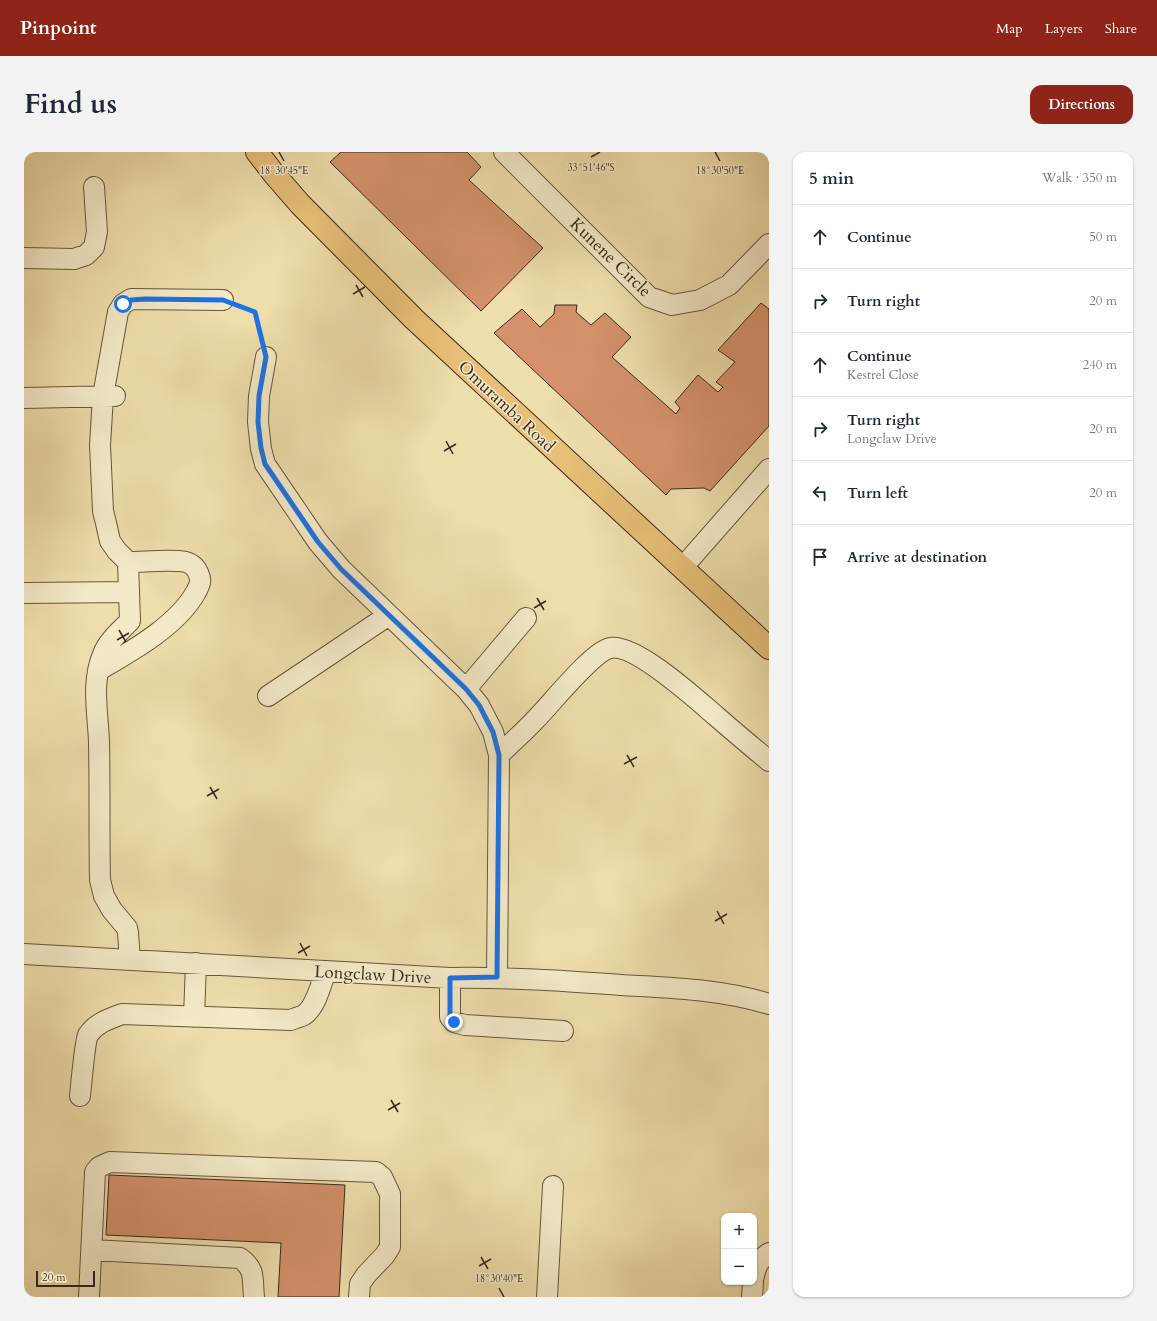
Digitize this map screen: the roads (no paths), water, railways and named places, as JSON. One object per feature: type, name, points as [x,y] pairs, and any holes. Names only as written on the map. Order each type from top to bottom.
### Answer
[{"type":"main road","name":"Omuramba Road","points":[[257,152],[300,204],[414,319],[769,648]]},
{"type":"street","name":"Kunene Circle","points":[[504,152],[649,298],[672,305],[700,300],[729,285],[769,244]]},
{"type":"street","points":[[24,258],[74,259],[86,255],[94,247],[97,232],[94,187]]},
{"type":"street","points":[[130,960],[127,928],[112,910],[104,896],[100,880],[99,741],[95,693],[102,655],[107,646],[130,621],[128,562],[110,541],[103,511],[100,445],[110,396],[118,312],[123,304],[131,300],[223,300]]},
{"type":"street","points":[[266,357],[259,396],[258,422],[261,448],[265,464],[318,542],[341,569],[466,689],[479,705],[493,732],[499,755],[497,977]]},
{"type":"street","points":[[24,398],[110,396]]},
{"type":"street","points":[[683,567],[769,469]]},
{"type":"street","points":[[99,670],[129,653],[177,617],[191,600],[200,583],[200,576],[195,567],[187,562],[128,562]]},
{"type":"street","points":[[24,593],[129,592]]},
{"type":"street","points":[[268,696],[389,615]]},
{"type":"street","points":[[466,689],[526,618]]},
{"type":"street","points":[[130,621],[149,638]]},
{"type":"street","points":[[499,755],[535,720],[588,662],[602,652],[610,648],[616,648],[634,654],[668,676],[769,761]]},
{"type":"street","name":"Longclaw Drive","points":[[24,954],[450,978],[497,977],[704,990],[753,999],[769,1004]]},
{"type":"street","points":[[194,1017],[196,963]]},
{"type":"street","points":[[80,1096],[87,1036],[94,1028],[105,1021],[122,1014],[292,1020],[304,1015],[311,1007],[317,997],[326,971]]},
{"type":"street","points":[[450,978],[450,1017],[454,1022],[465,1025],[563,1031]]},
{"type":"street","points":[[89,1297],[95,1172],[99,1167],[110,1162],[376,1172],[382,1177],[390,1194],[390,1247],[385,1255],[370,1270],[359,1290]]},
{"type":"street","points":[[547,1297],[553,1186]]},
{"type":"street","points":[[92,1250],[240,1258],[252,1269],[254,1297]]},
{"type":"street","points":[[757,1265],[761,1259],[769,1253]]},
{"type":"street","points":[[752,1297],[753,1285]]}]
